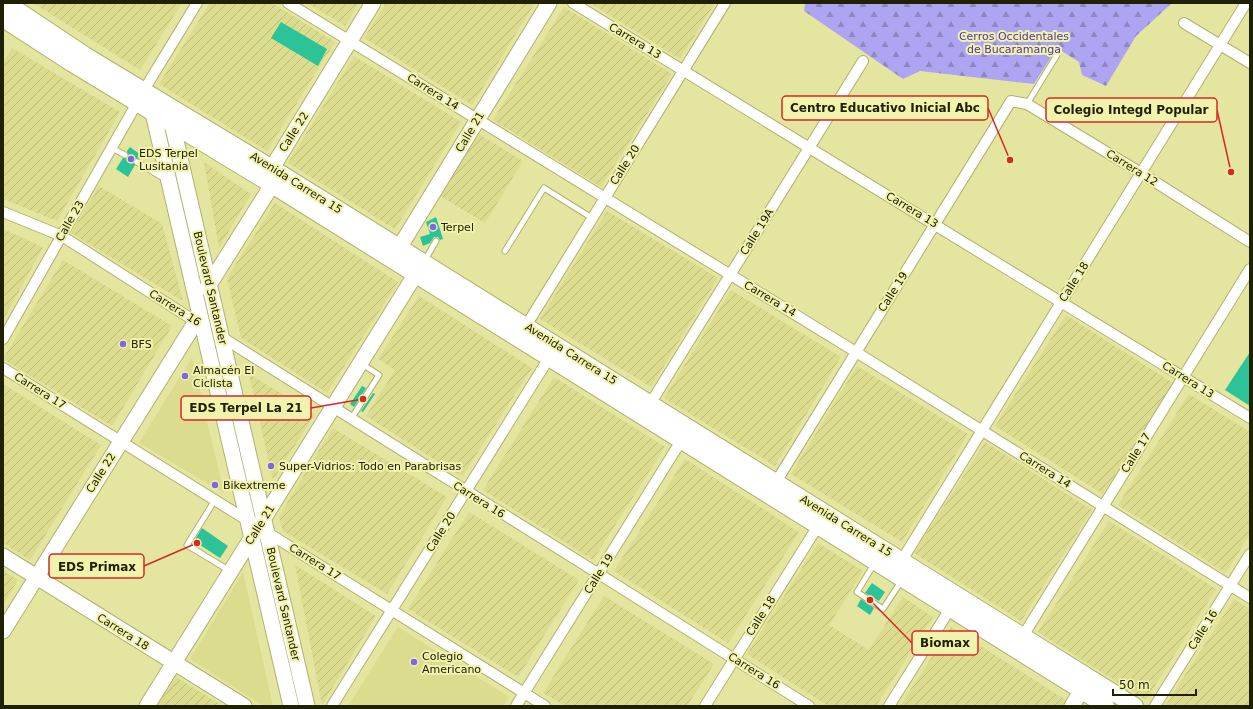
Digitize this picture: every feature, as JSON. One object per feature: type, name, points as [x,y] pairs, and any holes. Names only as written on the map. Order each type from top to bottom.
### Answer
[{"type":"main road","name":"Avenida Carrera 15","points":[[9,14],[80,52],[140,97],[153,113],[272,185],[396,254]]},
{"type":"main road","name":"Avenida Carrera 15","points":[[140,97],[167,104],[272,168],[549,358],[1106,706]]},
{"type":"main road","name":"Avenida Carrera 15","points":[[419,269],[526,326],[1135,706]]},
{"type":"street","name":"Calle 23","points":[[3,339],[140,97],[197,3]]},
{"type":"street","name":"Carrera 14","points":[[288,3],[731,274],[1250,598]]},
{"type":"street","name":"Calle 22","points":[[272,168],[373,3]]},
{"type":"street","name":"Calle 21","points":[[396,254],[426,210],[478,119],[549,3]]},
{"type":"street","name":"Carrera 13","points":[[573,3],[1250,418]]},
{"type":"street","name":"Calle 20","points":[[526,326],[725,3]]},
{"type":"street","name":"Calle 18","points":[[902,560],[1246,3]]},
{"type":"street","points":[[1184,23],[1250,63]]},
{"type":"street","name":"Calle 19A","points":[[650,404],[863,60]]},
{"type":"street","name":"Carrera 12","points":[[1011,101],[1027,104],[1141,173],[1250,242]]},
{"type":"street","name":"Calle 19","points":[[776,482],[1011,101]]},
{"type":"street","name":"Boulevard Santander","points":[[167,104],[221,338],[291,706]]},
{"type":"street","name":"Boulevard Santander","points":[[153,113],[198,316],[307,706]]},
{"type":"street","points":[[272,168],[272,185]]},
{"type":"street","name":"Calle 22","points":[[3,631],[198,316],[209,284],[272,185]]},
{"type":"street","name":"Carrera 16","points":[[3,212],[62,236],[198,316],[221,338],[809,706]]},
{"type":"street","name":"Calle 21","points":[[147,706],[419,269]]},
{"type":"street","name":"Calle 17","points":[[1023,636],[1250,269]]},
{"type":"street","name":"Calle 20","points":[[332,706],[549,358]]},
{"type":"street","name":"Carrera 17","points":[[3,368],[545,706]]},
{"type":"street","name":"Calle 19","points":[[516,706],[681,441]]},
{"type":"street","name":"Calle 18","points":[[705,706],[818,526]]},
{"type":"street","name":"Calle 16","points":[[1155,706],[1250,554]]},
{"type":"street","name":"Carrera 18","points":[[3,556],[244,706]]},
{"type":"street","points":[[889,706],[950,609]]},
{"type":"street","points":[[1072,706],[1081,691]]},
{"type":"lane","points":[[1027,104],[1057,55]]},
{"type":"lane","points":[[112,148],[125,155]]},
{"type":"lane","points":[[137,162],[169,181]]},
{"type":"lane","points":[[505,251],[544,188],[592,218]]},
{"type":"lane","points":[[419,269],[436,241]]},
{"type":"lane","points":[[351,420],[379,375],[360,363]]},
{"type":"lane","points":[[215,500],[187,545],[230,572]]},
{"type":"lane","points":[[875,562],[856,592],[883,609],[902,579]]},
{"type":"shaded area","points":[[33,3],[182,3],[140,70]]},
{"type":"shaded area","points":[[210,3],[272,3],[335,42],[267,151],[159,84]]},
{"type":"shaded area","points":[[307,3],[359,3],[345,26]]},
{"type":"shaded area","points":[[386,3],[535,3],[472,105],[364,38]]},
{"type":"shaded area","points":[[590,3],[715,3],[680,59]]},
{"type":"shaded area","points":[[564,7],[672,74],[601,187],[493,120]]},
{"type":"shaded area","points":[[12,48],[120,112],[57,221],[3,199],[3,63]]},
{"type":"shaded area","points":[[354,56],[461,122],[395,229],[288,163]]},
{"type":"shaded area","points":[[479,134],[523,161],[485,223],[440,196]]},
{"type":"shaded area","points":[[204,162],[251,194],[219,248]]},
{"type":"shaded area","points":[[99,186],[162,224],[183,301],[71,233]]},
{"type":"shaded area","points":[[275,203],[398,282],[327,393],[241,338],[227,278]]},
{"type":"shaded area","points":[[607,211],[718,278],[651,387],[540,319]]},
{"type":"shaded area","points":[[3,229],[43,247],[3,321]]},
{"type":"shaded area","points":[[63,260],[172,326],[112,426],[3,359]]},
{"type":"shaded area","points":[[731,290],[841,357],[775,466],[664,398]]},
{"type":"shaded area","points":[[419,296],[532,368],[462,477],[366,416],[395,370],[378,359]]},
{"type":"shaded area","points":[[1066,315],[1173,383],[1103,494],[995,426]]},
{"type":"shaded area","points":[[192,357],[224,493],[139,443]]},
{"type":"shaded area","points":[[857,366],[968,434],[902,542],[791,474]]},
{"type":"shaded area","points":[[249,374],[315,414],[273,480]]},
{"type":"shaded area","points":[[554,377],[665,447],[593,560],[483,490]]},
{"type":"shaded area","points":[[3,384],[101,445],[30,560],[3,543]]},
{"type":"shaded area","points":[[1189,394],[1250,432],[1250,534],[1226,573],[1118,505]]},
{"type":"shaded area","points":[[333,428],[447,497],[387,594],[283,531],[279,516]]},
{"type":"shaded area","points":[[985,442],[1092,510],[1021,621],[914,553]]},
{"type":"shaded area","points":[[685,459],[799,532],[728,643],[614,571]]},
{"type":"shaded area","points":[[469,512],[579,580],[518,677],[408,609]]},
{"type":"shaded area","points":[[1109,521],[1216,589],[1146,700],[1038,632]]},
{"type":"shaded area","points":[[818,543],[863,571],[829,625],[869,650],[903,597],[933,617],[876,706],[828,706],[747,654]]},
{"type":"shaded area","points":[[295,565],[376,616],[322,705]]},
{"type":"shaded area","points":[[3,570],[18,580],[3,605]]},
{"type":"shaded area","points":[[243,572],[273,706],[264,706],[190,659]]},
{"type":"shaded area","points":[[604,596],[714,664],[687,706],[565,706],[543,693]]},
{"type":"shaded area","points":[[1234,599],[1250,609],[1250,706],[1165,706]]},
{"type":"shaded area","name":"Colegio Americano","points":[[398,627],[509,697],[503,706],[348,706]]},
{"type":"shaded area","points":[[951,627],[1066,700],[1063,706],[900,706]]},
{"type":"shaded area","points":[[176,677],[223,706],[157,706]]},
{"type":"green space","name":"Cerros Occidentales de Bucaramanga","points":[[805,3],[1172,3],[1136,36],[1106,86],[1082,75],[1079,62],[1057,48],[1034,84],[920,71],[903,79],[804,11]]},
{"type":"building","points":[[281,22],[327,49],[318,66],[271,38]]},
{"type":"building","name":"EDS Terpel Lusitania","points":[[130,147],[141,155],[139,159],[134,160],[135,165],[128,177],[116,169],[123,158],[128,157],[127,151]]},
{"type":"building","name":"Terpel","points":[[436,217],[443,239],[440,240],[438,237],[434,237],[430,243],[423,246],[420,237],[430,234],[426,222]]},
{"type":"building","points":[[1250,352],[1250,406],[1225,390]]},
{"type":"building","points":[[362,386],[366,388],[354,407],[350,404]]},
{"type":"building","points":[[373,393],[375,394],[363,412],[361,411]]},
{"type":"building","points":[[202,528],[228,546],[220,558],[194,541]]},
{"type":"building","points":[[872,583],[885,592],[879,601],[865,593]]},
{"type":"building","points":[[861,599],[874,608],[870,615],[857,606]]},
{"type":"place","name":"EDS Terpel Lusitania","points":[[131,159]]},
{"type":"place","name":"Centro Educativo Inicial Abc","points":[[1010,160]]},
{"type":"place","name":"Colegio Integd Popular","points":[[1231,172]]},
{"type":"place","name":"Terpel","points":[[433,227]]},
{"type":"place","name":"BFS","points":[[123,344]]},
{"type":"place","name":"Almacén El Ciclista","points":[[185,376]]},
{"type":"place","name":"EDS Terpel La 21","points":[[363,399]]},
{"type":"place","name":"Super-Vidrios: Todo en Parabrisas","points":[[271,466]]},
{"type":"place","name":"Bikextreme","points":[[215,485]]},
{"type":"place","name":"EDS Primax","points":[[197,543]]},
{"type":"place","name":"Biomax","points":[[870,600]]},
{"type":"place","name":"Colegio Americano","points":[[414,662]]}]
